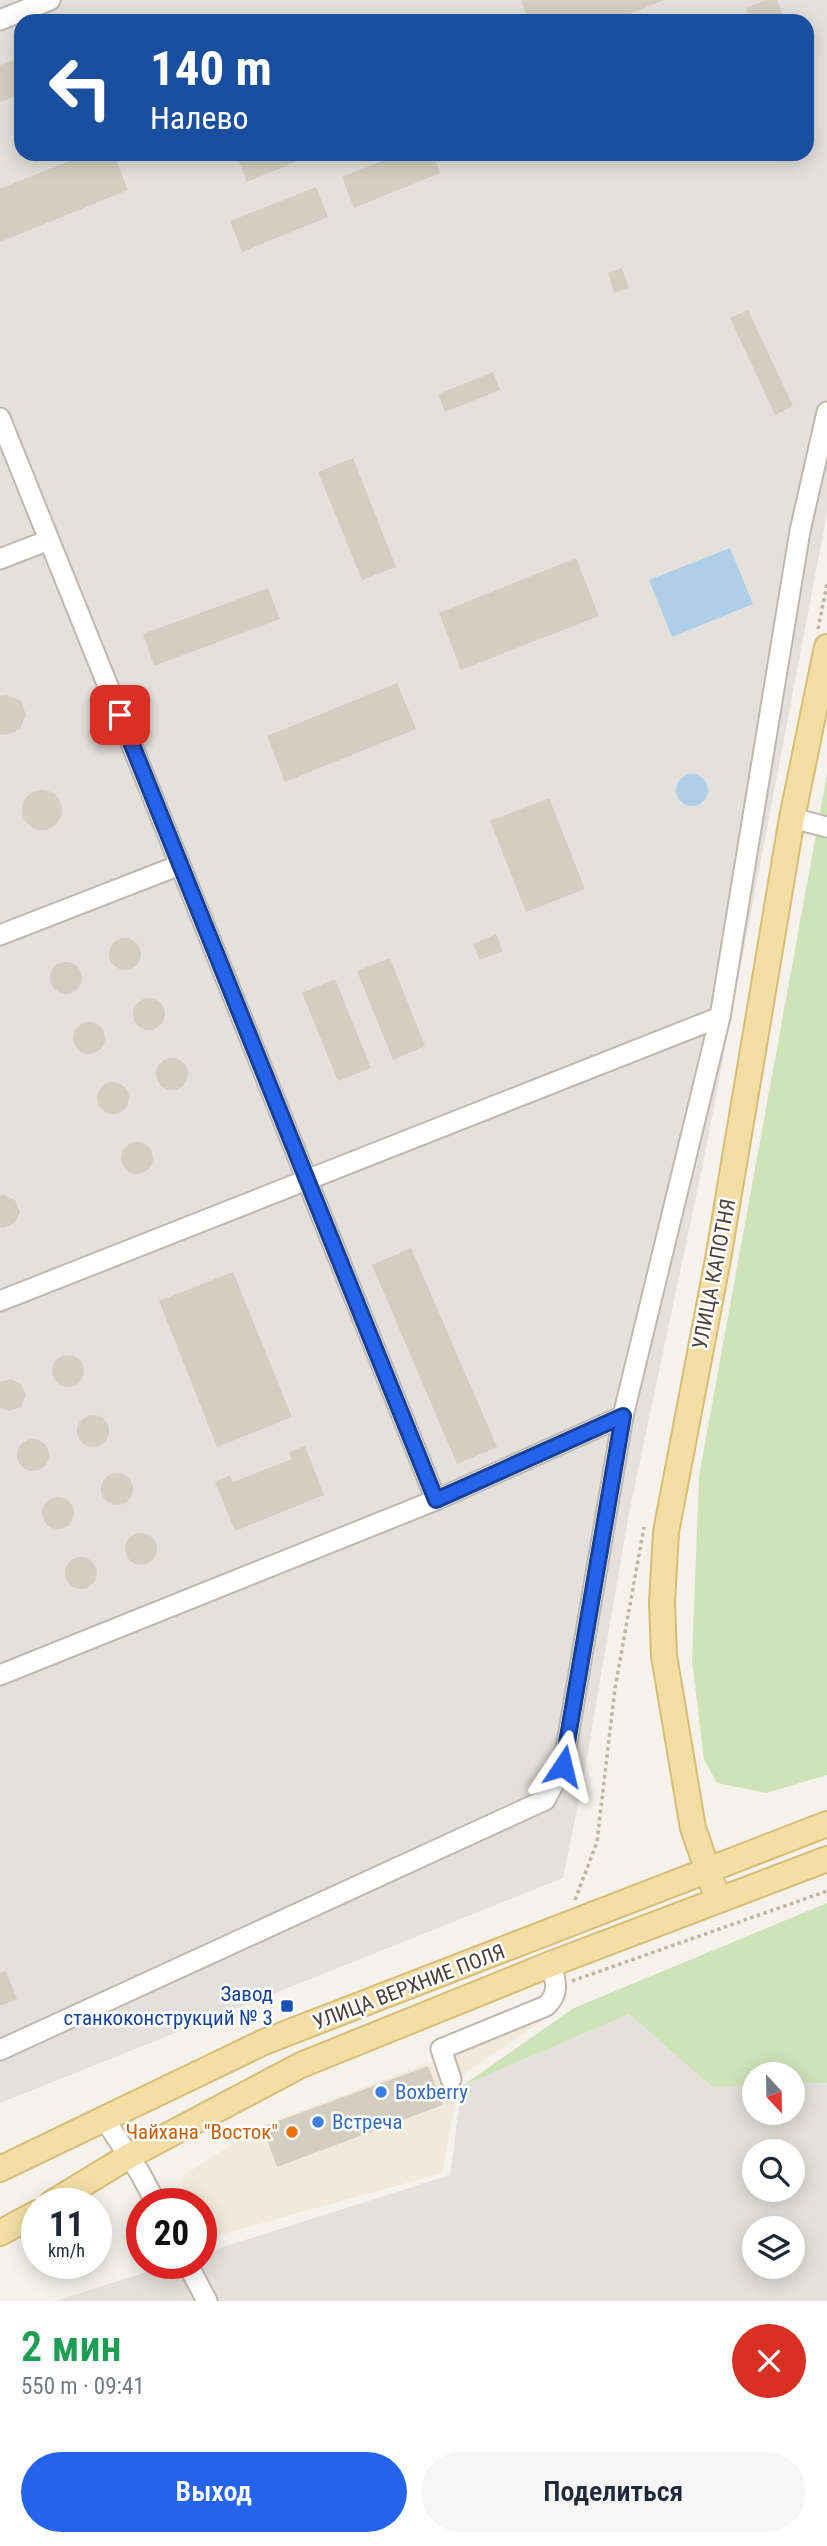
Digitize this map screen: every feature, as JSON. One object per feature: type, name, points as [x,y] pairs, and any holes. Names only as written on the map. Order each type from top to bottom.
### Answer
[{"type":"main road","name":"УЛИЦА КАПОТНЯ","points":[[718,1900],[693,1828],[664,1656],[662,1602],[666,1532],[720,1245],[793,818],[827,647]]},
{"type":"main road","name":"УЛИЦА ВЕРХНИЕ ПОЛЯ","points":[[0,2169],[264,2042],[827,1824]]},
{"type":"main road","name":"УЛИЦА ВЕРХНИЕ ПОЛЯ","points":[[77,2188],[129,2156],[301,2065],[554,1976],[718,1900],[827,1859]]},
{"type":"main road","points":[[0,2234],[21,2222]]},
{"type":"lane","points":[[15,14],[50,0]]},
{"type":"lane","points":[[0,2050],[545,1800],[563,1766],[623,1416],[720,1017],[800,531],[827,412]]},
{"type":"lane","points":[[0,418],[436,1500]]},
{"type":"lane","points":[[0,559],[49,540]]},
{"type":"lane","points":[[793,818],[827,827]]},
{"type":"lane","points":[[0,935],[180,865]]},
{"type":"lane","points":[[0,1301],[720,1017]]},
{"type":"lane","points":[[0,1675],[436,1500],[623,1416]]},
{"type":"lane","points":[[451,2079],[441,2049],[546,2006],[555,1999],[554,1976]]},
{"type":"lane","points":[[105,2120],[147,2188]]},
{"type":"lane","points":[[195,2279],[207,2301]]},
{"type":"path","points":[[554,1976],[827,1891]]},
{"type":"shaded area","points":[[0,0],[827,0],[827,513],[705,1154],[629,1513],[583,1780],[563,1878],[0,2103]]},
{"type":"shaded area","points":[[629,2014],[712,2087],[742,2086],[742,2125],[805,2125],[805,2084],[827,2083],[827,2301],[55,2301],[126,2279],[217,2279],[217,2249],[450,2175],[462,2086]]},
{"type":"shaded area","points":[[545,2019],[460,2076],[442,2173],[217,2236],[217,2188],[184,2188],[181,2177],[261,2126]]},
{"type":"green space","points":[[827,774],[827,1775],[766,1793],[717,1783],[704,1760],[692,1660],[699,1476]]},
{"type":"green space","points":[[827,1903],[827,2083],[805,2084],[805,2062],[742,2062],[742,2086],[712,2087],[629,2014],[462,2086],[574,2008]]},
{"type":"water","points":[[730,548],[753,604],[672,637],[649,580]]},
{"type":"water","points":[[692,774],[703,779],[708,790],[703,801],[692,806],[681,801],[676,790],[681,779]]},
{"type":"building","points":[[664,0],[630,14],[526,14],[521,1]]},
{"type":"building","points":[[766,0],[777,0],[782,14],[748,14],[746,8]]},
{"type":"building","points":[[14,60],[14,97],[0,102],[0,65]]},
{"type":"building","points":[[69,161],[117,161],[128,190],[0,242],[0,189]]},
{"type":"building","points":[[239,161],[295,161],[295,162],[247,182]]},
{"type":"building","points":[[382,161],[436,161],[440,173],[354,208],[342,177]]},
{"type":"building","points":[[316,187],[328,217],[242,252],[230,221]]},
{"type":"building","points":[[622,268],[629,288],[614,293],[608,273]]},
{"type":"building","points":[[748,310],[793,406],[775,415],[730,318]]},
{"type":"building","points":[[493,372],[500,390],[445,412],[438,394]]},
{"type":"building","points":[[353,458],[396,567],[362,580],[318,472]]},
{"type":"building","points":[[576,558],[599,616],[461,670],[439,613]]},
{"type":"building","points":[[268,588],[280,619],[154,666],[143,634]]},
{"type":"building","points":[[397,683],[416,729],[285,782],[267,736]]},
{"type":"building","points":[[6,695],[21,701],[26,715],[20,729],[6,735],[0,734],[0,696]]},
{"type":"building","points":[[42,790],[56,796],[62,810],[56,824],[42,830],[28,824],[22,810],[28,796]]},
{"type":"building","points":[[549,798],[585,889],[526,912],[490,821]]},
{"type":"building","points":[[496,934],[503,951],[480,960],[473,944]]},
{"type":"building","points":[[125,938],[136,943],[141,954],[136,965],[125,970],[114,965],[109,954],[114,943]]},
{"type":"building","points":[[390,958],[425,1046],[393,1060],[357,971]]},
{"type":"building","points":[[66,962],[77,967],[82,978],[77,989],[66,994],[55,989],[50,978],[55,967]]},
{"type":"building","points":[[335,979],[371,1068],[338,1081],[302,993]]},
{"type":"building","points":[[149,998],[160,1003],[165,1014],[160,1025],[149,1030],[138,1025],[133,1014],[138,1003]]},
{"type":"building","points":[[89,1022],[100,1027],[105,1038],[100,1049],[89,1054],[78,1049],[73,1038],[78,1027]]},
{"type":"building","points":[[172,1058],[183,1063],[188,1074],[183,1085],[172,1090],[161,1085],[156,1074],[161,1063]]},
{"type":"building","points":[[113,1082],[124,1087],[129,1098],[124,1109],[113,1114],[102,1109],[97,1098],[102,1087]]},
{"type":"building","points":[[137,1142],[148,1147],[153,1158],[148,1169],[137,1174],[126,1169],[121,1158],[126,1147]]},
{"type":"building","points":[[0,1196],[15,1200],[20,1212],[15,1223],[3,1228],[0,1227]]},
{"type":"building","points":[[411,1248],[497,1447],[457,1464],[372,1265]]},
{"type":"building","points":[[233,1272],[292,1417],[217,1447],[159,1301]]},
{"type":"building","points":[[68,1355],[79,1360],[84,1371],[79,1382],[68,1387],[57,1382],[52,1371],[57,1360]]},
{"type":"building","points":[[10,1379],[21,1384],[26,1395],[21,1407],[9,1411],[0,1408],[0,1382]]},
{"type":"building","points":[[93,1415],[104,1420],[109,1431],[104,1442],[93,1447],[82,1442],[77,1431],[82,1420]]},
{"type":"building","points":[[33,1439],[44,1444],[49,1455],[44,1466],[33,1471],[22,1466],[17,1455],[22,1444]]},
{"type":"building","points":[[305,1446],[324,1495],[235,1531],[215,1482],[230,1475],[233,1482],[292,1459],[289,1452]]},
{"type":"building","points":[[117,1473],[128,1478],[133,1489],[128,1500],[117,1505],[106,1500],[101,1489],[106,1478]]},
{"type":"building","points":[[58,1497],[69,1502],[74,1513],[69,1524],[58,1529],[47,1524],[42,1513],[47,1502]]},
{"type":"building","points":[[141,1533],[152,1538],[157,1549],[152,1560],[141,1565],[130,1560],[125,1549],[130,1538]]},
{"type":"building","points":[[81,1557],[92,1562],[97,1573],[92,1584],[81,1589],[70,1584],[65,1573],[70,1562]]},
{"type":"building","points":[[6,1971],[17,1999],[0,2006],[0,1973]]},
{"type":"building","points":[[428,2066],[443,2105],[277,2167],[262,2127]]},
{"type":"place","name":"Завод станкоконструкций № 3","points":[[287,2006]]},
{"type":"place","name":"Boxberry","points":[[381,2092]]},
{"type":"place","name":"Встреча","points":[[318,2122]]},
{"type":"place","name":"Чайхана \"Восток\"","points":[[292,2132]]},
{"type":"route","points":[[120,715],[436,1500],[623,1416],[563,1766]]}]
